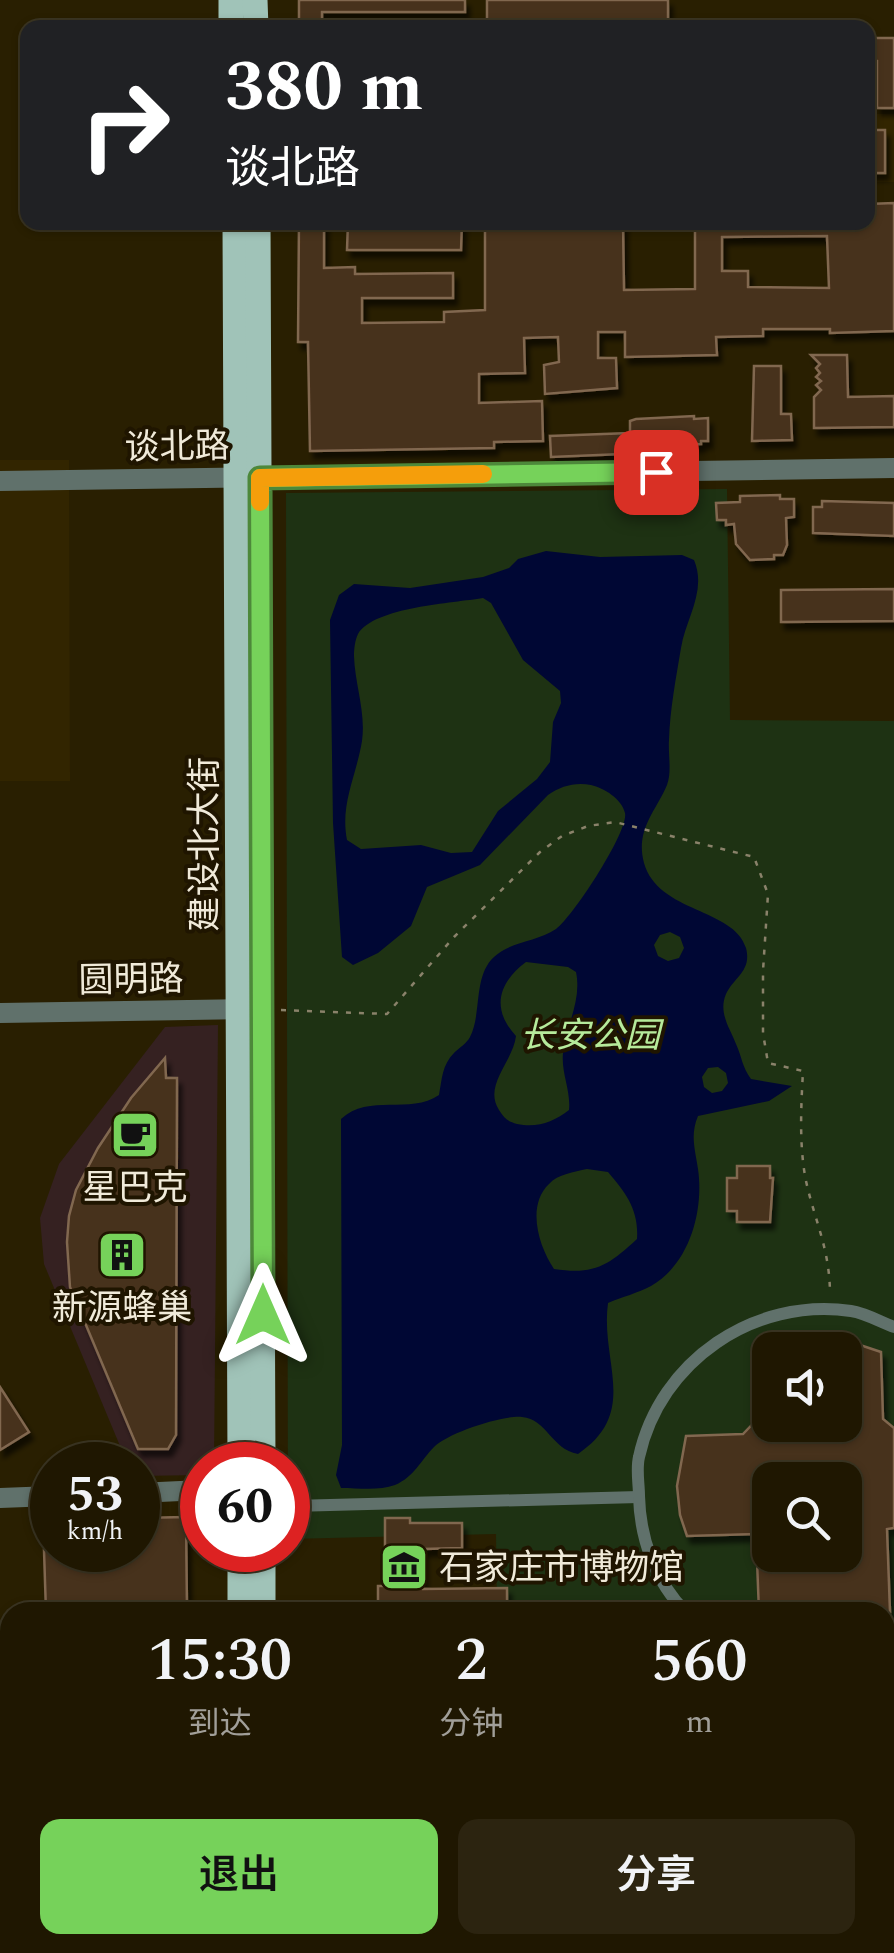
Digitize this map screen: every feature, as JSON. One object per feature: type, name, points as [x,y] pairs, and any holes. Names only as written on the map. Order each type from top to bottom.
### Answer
[{"type":"main road","name":"建设北大街","points":[[237,230],[247,277],[251,1009],[262,1442]]},
{"type":"main road","points":[[247,277],[256,230]]},
{"type":"main road","name":"建设北大街","points":[[241,1442],[251,1009]]},
{"type":"main road","points":[[240,1572],[240,1602]]},
{"type":"main road","points":[[263,1572],[263,1602]]},
{"type":"street","name":"谈北路","points":[[0,481],[894,468]]},
{"type":"street","name":"圆明路","points":[[0,1013],[251,1009]]},
{"type":"street","points":[[675,1602],[668,1595],[640,1530],[638,1458],[665,1392],[715,1340],[781,1312],[852,1311],[894,1327]]},
{"type":"street","points":[[310,1505],[639,1496]]},
{"type":"street","points":[[0,1498],[30,1497]]},
{"type":"path","points":[[251,1009],[387,1014],[454,937],[540,852],[562,836],[588,826],[615,822],[754,857],[768,894],[763,1033],[768,1063],[803,1071],[801,1110],[806,1180],[827,1248],[830,1311]]},
{"type":"shaded area","points":[[875,114],[894,114],[894,182],[875,182]]},
{"type":"shaded area","points":[[0,460],[69,460],[70,781],[0,781]]},
{"type":"shaded area","name":"新源蜂巢","points":[[218,1025],[214,1442],[180,1442],[180,1475],[160,1476],[160,1442],[118,1442],[44,1264],[40,1218],[59,1164],[165,1027]]},
{"type":"green space","name":"长安公园","points":[[727,489],[730,720],[894,721],[894,1602],[497,1602],[496,1534],[310,1538],[310,1442],[288,1442],[286,493]]},
{"type":"water","points":[[546,551],[600,557],[682,555],[694,560],[697,594],[684,637],[674,694],[670,769],[667,785],[644,831],[644,863],[664,892],[739,935],[746,948],[747,962],[726,994],[726,1020],[751,1079],[792,1086],[769,1101],[698,1116],[694,1136],[699,1201],[685,1250],[676,1264],[651,1286],[608,1303],[613,1403],[597,1438],[578,1454],[561,1446],[530,1419],[502,1419],[441,1442],[395,1485],[341,1488],[336,1475],[342,1445],[341,1119],[364,1107],[415,1104],[439,1095],[447,1062],[474,1028],[487,965],[501,952],[549,933],[564,922],[609,855],[625,813],[612,795],[591,785],[574,784],[553,792],[480,865],[427,887],[411,926],[378,953],[353,965],[342,957],[333,823],[330,620],[339,595],[354,584],[410,588],[483,577],[509,568],[518,559]],"holes":[[[483,598],[491,603],[523,660],[560,691],[550,762],[537,779],[498,811],[472,852],[451,853],[421,845],[361,849],[347,840],[345,827],[363,730],[354,656],[358,634],[380,618],[435,604]],[[670,932],[680,937],[684,948],[679,958],[668,961],[658,956],[654,945],[660,935]],[[526,962],[568,967],[576,972],[575,1003],[563,1053],[569,1110],[538,1124],[509,1121],[495,1101],[497,1082],[516,1036],[503,1016],[501,997]],[[718,1067],[726,1073],[728,1083],[722,1091],[712,1093],[704,1087],[702,1077],[708,1068]],[[587,1169],[608,1172],[630,1202],[637,1239],[600,1266],[580,1271],[554,1269],[537,1226],[538,1203],[542,1193],[562,1176]]]},
{"type":"building","points":[[299,0],[465,0],[465,12],[322,12],[322,20],[299,20]]},
{"type":"building","points":[[487,0],[668,0],[668,20],[487,20]]},
{"type":"building","points":[[875,38],[894,38],[894,108],[877,108]]},
{"type":"building","points":[[875,130],[885,130],[885,173],[875,173]]},
{"type":"building","points":[[894,203],[894,331],[763,329],[763,336],[716,337],[717,355],[625,357],[625,332],[598,332],[598,358],[616,358],[617,388],[545,394],[544,365],[559,362],[558,337],[524,338],[525,373],[479,374],[479,403],[542,401],[543,441],[494,442],[494,448],[310,451],[308,342],[298,342],[299,230],[324,230],[324,268],[355,267],[355,274],[453,273],[453,298],[362,298],[362,323],[444,322],[444,312],[485,310],[485,230],[623,230],[624,290],[695,289],[695,230],[875,230],[875,204]],"holes":[[[827,236],[829,288],[748,287],[748,271],[722,271],[722,237]]]},
{"type":"building","points":[[348,230],[462,230],[461,250],[347,250]]},
{"type":"building","points":[[811,355],[847,355],[848,397],[894,396],[894,427],[814,428],[814,397],[821,390],[816,385],[821,381],[816,377],[820,364]]},
{"type":"building","points":[[754,366],[781,366],[781,414],[791,414],[792,440],[752,441]]},
{"type":"building","points":[[708,418],[708,441],[701,444],[622,447],[622,454],[551,457],[550,436],[630,433],[630,421],[636,419]]},
{"type":"building","points":[[780,495],[780,499],[794,499],[794,517],[786,518],[787,545],[783,555],[750,560],[736,544],[734,524],[717,520],[716,503],[740,502],[740,496]]},
{"type":"building","points":[[822,501],[894,503],[894,536],[813,533],[813,507],[822,507]]},
{"type":"building","points":[[894,589],[894,621],[781,622],[781,590]]},
{"type":"building","name":"新源蜂巢","points":[[165,1058],[166,1078],[177,1078],[176,1435],[168,1449],[160,1449],[160,1442],[135,1442],[70,1287],[67,1242],[76,1190],[131,1098]]},
{"type":"building","points":[[737,1166],[770,1166],[770,1222],[737,1222],[737,1211],[727,1211],[727,1178],[737,1178]]},
{"type":"building","points":[[862,1346],[881,1352],[883,1419],[894,1428],[894,1528],[887,1529],[890,1602],[759,1602],[757,1572],[862,1572],[862,1462],[752,1462],[752,1534],[687,1536],[677,1486],[686,1436],[743,1434],[752,1425],[752,1442],[862,1442]]},
{"type":"building","points":[[0,1387],[29,1432],[0,1450]]},
{"type":"building","points":[[180,1517],[180,1572],[187,1572],[187,1602],[46,1602],[45,1572],[160,1572],[160,1518]]},
{"type":"building","name":"石家庄市博物馆","points":[[385,1518],[410,1518],[410,1523],[462,1523],[462,1548],[423,1549],[423,1589],[507,1588],[507,1602],[378,1602],[378,1586],[385,1586]]},
{"type":"slow traffic","points":[[260,502],[260,478],[483,474]]},
{"type":"place","name":"星巴克","points":[[135,1135]]},
{"type":"place","name":"新源蜂巢","points":[[122,1255]]},
{"type":"place","name":"石家庄市博物馆","points":[[404,1567]]},
{"type":"route","points":[[263,1315],[260,478],[656,472]]}]
